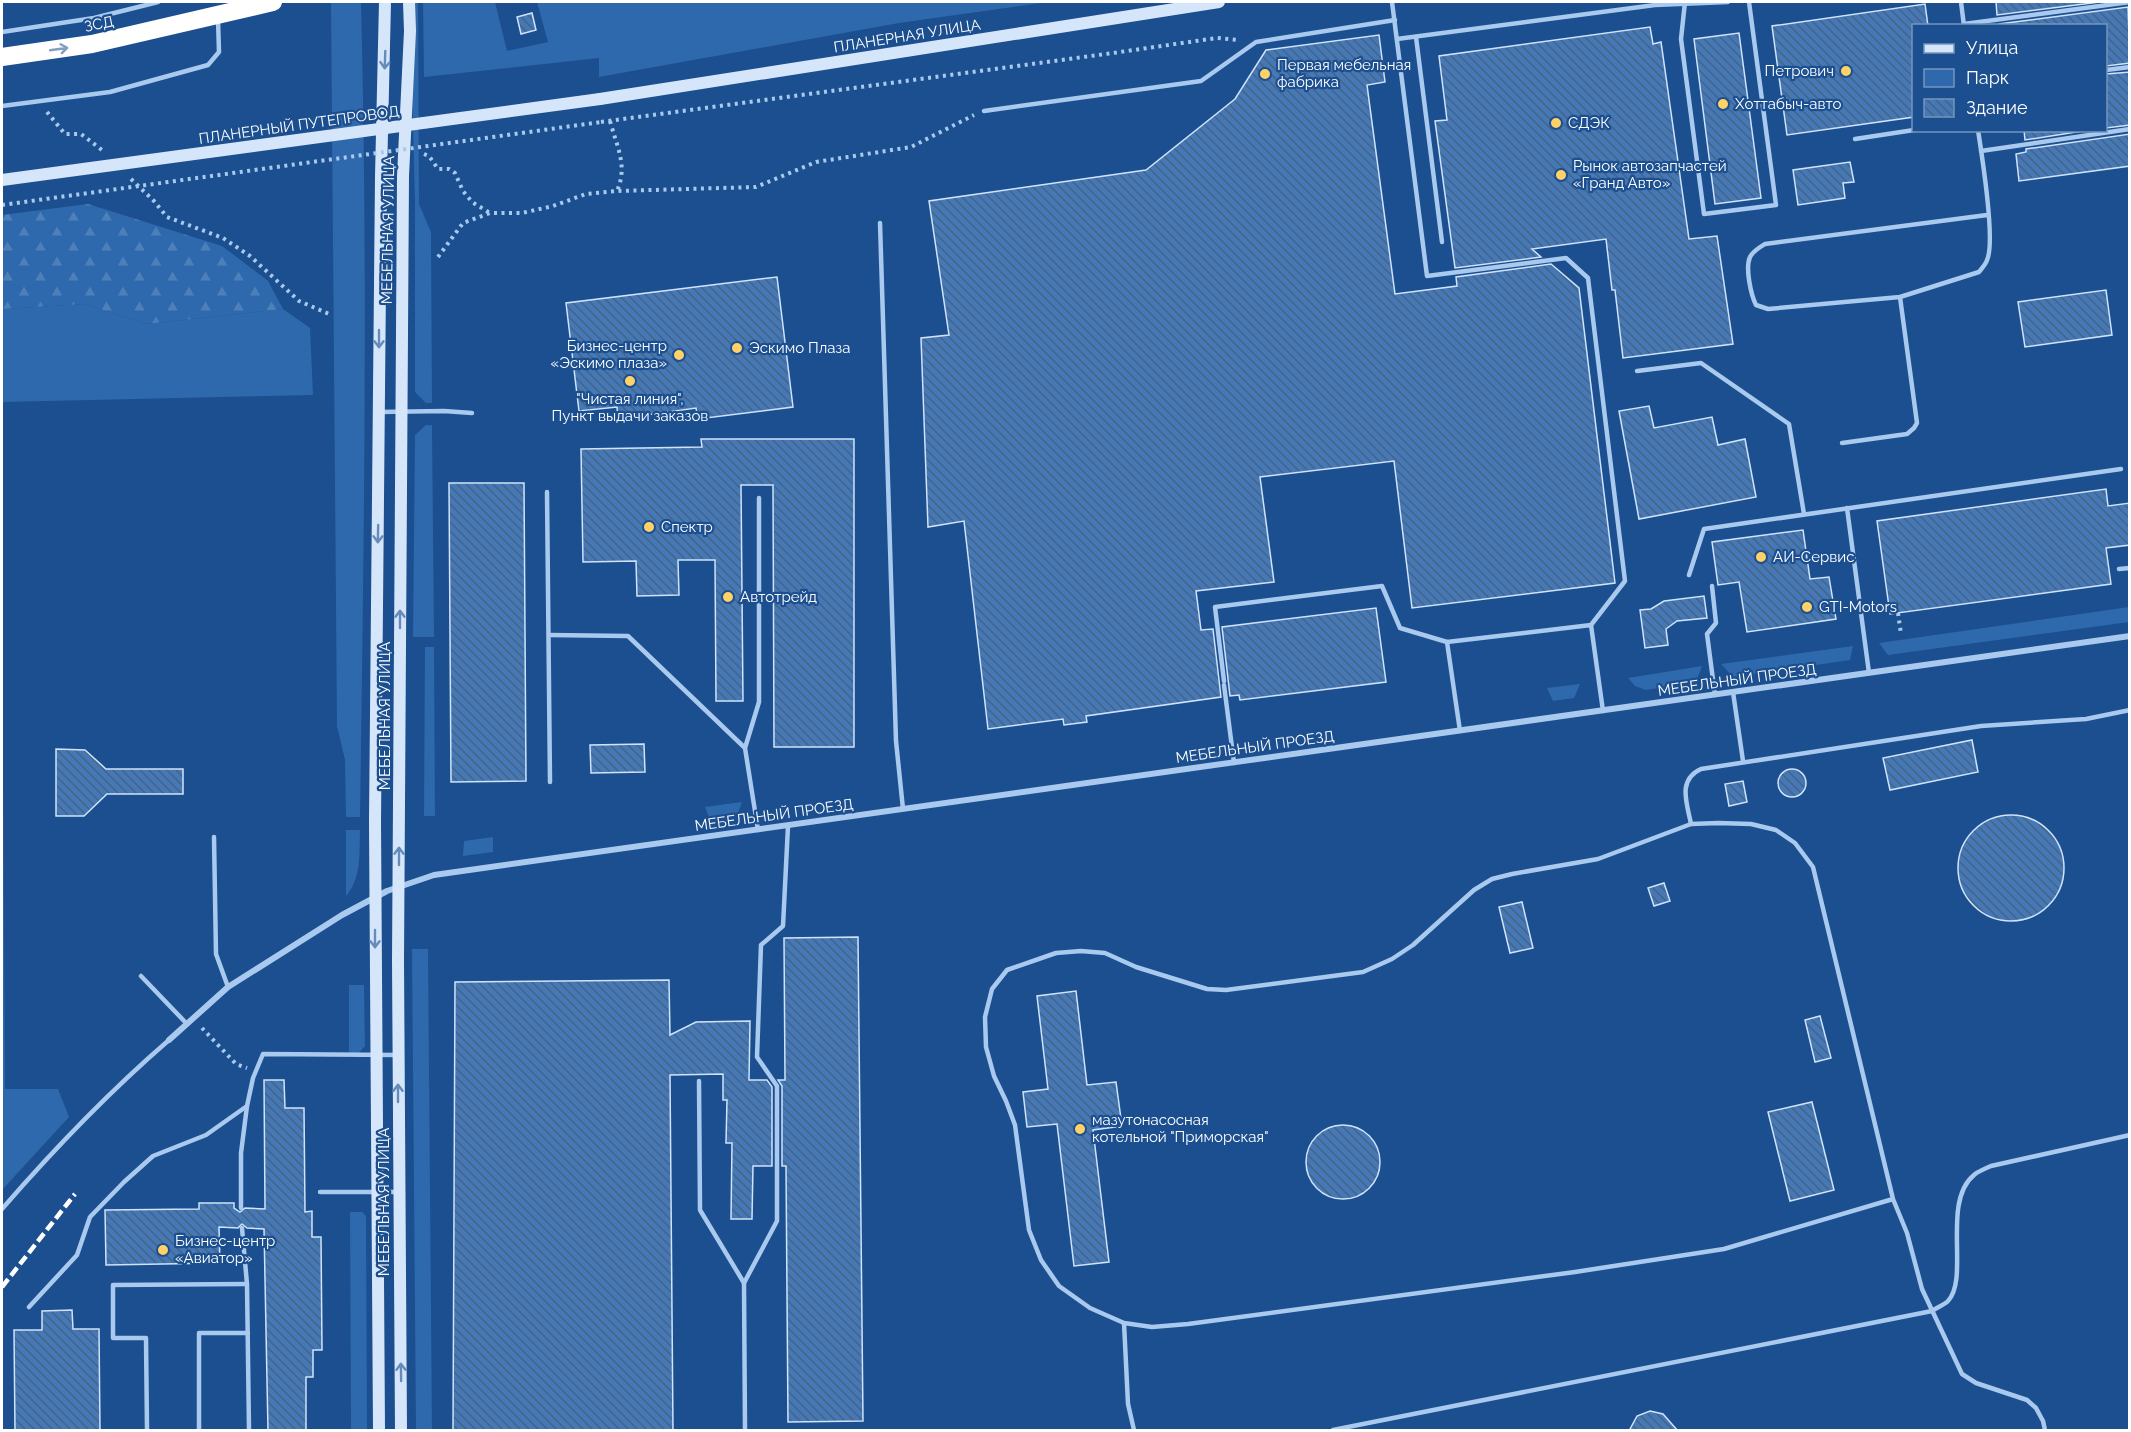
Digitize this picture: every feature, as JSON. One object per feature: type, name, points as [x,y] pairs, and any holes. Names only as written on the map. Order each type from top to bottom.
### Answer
[{"type":"highway","name":"ЗСД","points":[[2,57],[92,44],[273,2]]},
{"type":"street","name":"МЕБЕЛЬНАЯ УЛИЦА","points":[[379,1431],[375,898],[381,176],[385,2]]},
{"type":"street","name":"МЕБЕЛЬНАЯ УЛИЦА","points":[[401,1431],[398,1055],[393,889],[402,411],[403,176],[410,31],[409,2]]},
{"type":"street","name":"ПЛАНЕРНАЯ УЛИЦА","points":[[600,99],[1219,2]]},
{"type":"street","name":"ПЛАНЕРНЫЙ ПУТЕПРОВОД","points":[[2,180],[600,99]]},
{"type":"street","name":"МЕБЕЛЬНЫЙ ПРОЕЗД","points":[[169,1040],[228,987],[342,915],[393,889],[434,875],[2130,636]]},
{"type":"lane","points":[[2,32],[94,18],[158,2]]},
{"type":"lane","points":[[1233,763],[1215,607],[1382,586],[1400,628],[1447,642],[1590,625],[1625,581],[1588,278],[1566,258],[1427,276],[1392,2]]},
{"type":"lane","points":[[1397,39],[1655,5],[1728,2]]},
{"type":"lane","points":[[1686,3],[1681,39],[1704,214],[1776,205],[1749,2]]},
{"type":"lane","points":[[1961,2],[1964,24]]},
{"type":"lane","points":[[1971,24],[2130,2]]},
{"type":"lane","points":[[2,106],[110,92],[208,65],[219,52],[218,12]]},
{"type":"lane","points":[[984,111],[1201,81],[1256,42],[1395,20]]},
{"type":"lane","points":[[1416,37],[1442,242]]},
{"type":"lane","points":[[2107,70],[2130,67]]},
{"type":"lane","points":[[1981,151],[2130,129]]},
{"type":"lane","points":[[1855,139],[1912,130]]},
{"type":"lane","points":[[1978,132],[1988,214],[1990,249],[1987,262],[1979,272],[1900,297],[1768,309],[1756,305],[1752,296],[1748,267],[1750,257],[1765,244],[1988,214]]},
{"type":"lane","points":[[880,224],[896,741],[903,809]]},
{"type":"lane","points":[[1842,443],[1907,434],[1917,423],[1900,297]]},
{"type":"lane","points":[[1637,371],[1701,363],[1789,424],[1804,514]]},
{"type":"lane","points":[[379,411],[472,413]]},
{"type":"lane","points":[[1689,575],[1704,529],[2121,469]]},
{"type":"lane","points":[[547,492],[550,782]]},
{"type":"lane","points":[[758,830],[745,748],[759,702],[759,498]]},
{"type":"lane","points":[[1847,508],[1869,673]]},
{"type":"lane","points":[[2119,569],[2130,568]]},
{"type":"lane","points":[[1712,586],[1716,623],[1707,634],[1715,695]]},
{"type":"lane","points":[[1590,625],[1603,711]]},
{"type":"lane","points":[[549,635],[628,636],[745,748]]},
{"type":"lane","points":[[1447,642],[1460,731]]},
{"type":"lane","points":[[1733,692],[1743,761]]},
{"type":"lane","points":[[1692,824],[1686,795],[1687,782],[1692,773],[1701,769],[1981,726],[2086,719],[2130,710]]},
{"type":"lane","points":[[1893,1199],[1724,1249],[1564,1274],[1188,1324],[1152,1327],[1124,1323],[1090,1308],[1059,1286],[1041,1260],[1029,1230],[1015,1125],[994,1076],[986,1047],[985,1017],[992,989],[1006,969],[1056,953],[1081,951],[1106,953],[1136,967],[1207,989],[1226,990],[1363,972],[1392,959],[1413,945],[1474,890],[1492,879],[1598,859],[1692,824],[1751,825],[1776,830],[1795,843],[1813,867],[1893,1199],[1907,1233],[1922,1289],[1962,1374],[1976,1383],[2027,1400],[2036,1408],[2045,1431]]},
{"type":"lane","points":[[745,1431],[744,1283],[777,1221],[777,1086],[758,1057],[761,945],[783,926],[788,826]]},
{"type":"lane","points":[[214,837],[216,954],[228,987]]},
{"type":"lane","points":[[141,976],[187,1024]]},
{"type":"lane","points":[[2,1209],[41,1164],[121,1082],[169,1040]]},
{"type":"lane","points":[[241,1208],[241,1153],[255,1071],[263,1054],[398,1055]]},
{"type":"lane","points":[[699,1081],[700,1210],[744,1283]]},
{"type":"lane","points":[[30,1306],[77,1255],[90,1217],[124,1182],[153,1156],[206,1136],[248,1106]]},
{"type":"lane","points":[[1333,1431],[1932,1311],[1949,1300],[1956,1281],[1957,1215],[1962,1193],[1973,1175],[1991,1166],[2130,1135]]},
{"type":"lane","points":[[320,1192],[399,1192]]},
{"type":"lane","points":[[242,1228],[248,1284],[249,1431]]},
{"type":"lane","points":[[147,1431],[146,1338],[113,1338],[113,1285],[248,1284]]},
{"type":"lane","points":[[1124,1323],[1128,1404],[1134,1431]]},
{"type":"lane","points":[[200,1431],[199,1333],[248,1333]]},
{"type":"path","points":[[2,205],[1217,38],[1256,42]]},
{"type":"path","points":[[28,102],[40,106],[65,134],[81,134],[108,156]]},
{"type":"path","points":[[438,257],[463,223],[490,213],[522,213],[553,206],[586,194],[756,187],[816,162],[911,147],[984,111]]},
{"type":"path","points":[[610,121],[623,166],[622,179],[617,191]]},
{"type":"path","points":[[424,154],[429,156],[438,169],[449,169],[455,173],[463,191],[472,202],[490,213]]},
{"type":"path","points":[[131,178],[167,217],[223,238],[250,256],[299,301],[329,314]]},
{"type":"path","points":[[1898,613],[1900,634]]},
{"type":"path","points":[[201,1027],[236,1064],[255,1071]]},
{"type":"green space","points":[[331,2],[361,2],[365,308],[360,817],[346,817],[345,760],[337,726]]},
{"type":"green space","points":[[410,2],[418,2],[419,204],[431,232],[432,403],[426,403],[415,392],[415,204]]},
{"type":"green space","points":[[423,2],[495,2],[507,51],[548,42],[537,2],[1049,2],[899,23],[599,77],[599,58],[424,77]]},
{"type":"green space","points":[[88,204],[222,246],[268,281],[283,309],[146,324],[85,304],[2,309],[2,215]]},
{"type":"green space","points":[[85,304],[146,324],[283,309],[310,328],[313,395],[2,402],[2,309]]},
{"type":"green space","points":[[426,425],[432,425],[434,637],[413,637],[415,435]]},
{"type":"green space","points":[[2129,607],[2129,622],[1888,655],[1879,643]]},
{"type":"green space","points":[[2,612],[5,1089],[58,1089],[69,1117],[2,1190]]},
{"type":"green space","points":[[1853,646],[1850,660],[1733,677],[1721,664]]},
{"type":"green space","points":[[425,647],[434,647],[435,816],[424,816]]},
{"type":"green space","points":[[1702,666],[1696,682],[1646,690],[1635,686],[1628,678]]},
{"type":"green space","points":[[1580,684],[1574,698],[1553,701],[1547,688]]},
{"type":"green space","points":[[742,802],[736,818],[711,822],[705,807]]},
{"type":"green space","points":[[346,830],[360,830],[357,873],[346,896]]},
{"type":"green space","points":[[493,837],[493,852],[463,856],[464,841]]},
{"type":"green space","points":[[412,949],[428,949],[432,1430],[416,1430]]},
{"type":"green space","points":[[349,985],[364,985],[365,1046],[358,1054],[349,1054]]},
{"type":"green space","points":[[350,1212],[362,1212],[366,1216],[367,1430],[351,1430]]},
{"type":"building","points":[[1996,2],[2100,2],[1997,15]]},
{"type":"building","name":"Петрович","points":[[1925,4],[1928,24],[1912,24],[1912,117],[1787,135],[1772,26]]},
{"type":"building","points":[[2128,7],[2130,63],[2107,66],[2107,24],[1999,24]]},
{"type":"building","points":[[532,13],[536,30],[521,34],[517,17]]},
{"type":"building","name":"Рынок автозапчастей «Гранд Авто»","points":[[1650,27],[1653,44],[1661,42],[1689,239],[1717,236],[1733,344],[1623,358],[1606,239],[1532,249],[1541,257],[1455,268],[1435,121],[1447,120],[1439,56]]},
{"type":"building","points":[[1739,33],[1761,198],[1715,204],[1694,39]]},
{"type":"building","points":[[1379,35],[1385,82],[1367,85],[1395,294],[1457,286],[1456,277],[1551,264],[1579,288],[1615,583],[1412,608],[1394,461],[1260,477],[1274,582],[1196,591],[1201,630],[1213,629],[1221,697],[1086,716],[1087,722],[1064,725],[1063,719],[988,729],[964,521],[928,527],[921,338],[949,335],[929,201],[1146,170],[1235,99],[1266,50]]},
{"type":"building","points":[[2130,72],[2130,125],[2107,128],[2107,74]]},
{"type":"building","points":[[2024,132],[2076,132],[2025,140]]},
{"type":"building","points":[[2130,134],[2130,166],[2019,181],[2016,154],[2026,152],[2026,149]]},
{"type":"building","points":[[1850,162],[1854,182],[1843,183],[1845,198],[1798,205],[1793,170]]},
{"type":"building","name":"Бизнес-центр «Эскимо плаза»","points":[[777,277],[793,407],[698,419],[696,408],[618,419],[617,407],[579,411],[566,303]]},
{"type":"building","points":[[2106,290],[2112,335],[2025,347],[2018,302]]},
{"type":"building","points":[[1649,406],[1654,428],[1712,417],[1718,445],[1745,439],[1756,497],[1639,519],[1619,411]]},
{"type":"building","points":[[701,439],[854,439],[854,747],[774,747],[773,485],[741,485],[743,701],[716,701],[715,560],[678,560],[679,595],[637,596],[636,561],[583,562],[581,449],[702,447]]},
{"type":"building","points":[[449,483],[524,483],[526,781],[451,782]]},
{"type":"building","points":[[2106,489],[2108,506],[2130,503],[2130,545],[2106,548],[2111,584],[1890,614],[1877,521]]},
{"type":"building","points":[[1803,530],[1810,579],[1829,577],[1836,619],[1747,632],[1739,582],[1718,585],[1712,542]]},
{"type":"building","points":[[1704,596],[1707,618],[1677,621],[1666,629],[1668,645],[1645,648],[1640,610],[1651,609],[1664,601]]},
{"type":"building","points":[[1376,608],[1386,682],[1240,700],[1239,695],[1230,696],[1222,627]]},
{"type":"building","points":[[1972,740],[1978,772],[1890,790],[1883,758]]},
{"type":"building","points":[[644,744],[645,772],[591,773],[590,745]]},
{"type":"building","points":[[56,749],[85,750],[106,769],[183,769],[183,794],[107,794],[84,816],[56,816]]},
{"type":"building","points":[[1792,769],[1802,773],[1806,783],[1802,793],[1792,797],[1782,793],[1778,783],[1782,773]]},
{"type":"building","points":[[1743,781],[1747,802],[1729,806],[1725,784]]},
{"type":"building","points":[[2011,815],[2031,819],[2048,831],[2060,848],[2064,868],[2060,888],[2048,905],[2031,917],[2011,921],[1991,917],[1974,905],[1962,888],[1958,868],[1962,848],[1974,831],[1991,819]]},
{"type":"building","points":[[1664,883],[1670,901],[1654,906],[1648,888]]},
{"type":"building","points":[[1522,902],[1533,948],[1510,953],[1499,907]]},
{"type":"building","points":[[858,937],[863,1421],[788,1422],[786,1166],[782,1166],[782,1086],[778,1080],[785,1080],[784,938]]},
{"type":"building","points":[[669,980],[670,1035],[696,1022],[750,1021],[749,1080],[767,1080],[772,1087],[772,1166],[753,1166],[752,1219],[731,1219],[732,1143],[726,1143],[727,1100],[723,1100],[723,1074],[670,1075],[673,1431],[453,1431],[455,982]]},
{"type":"building","name":"мазутонасосная котельной \"Приморская\"","points":[[1076,991],[1087,1085],[1116,1082],[1122,1126],[1093,1130],[1109,1262],[1074,1266],[1057,1124],[1027,1127],[1023,1092],[1048,1089],[1037,996]]},
{"type":"building","points":[[1820,1016],[1831,1058],[1815,1062],[1805,1020]]},
{"type":"building","name":"Бизнес-центр «Авиатор»","points":[[264,1080],[284,1080],[285,1108],[304,1108],[305,1212],[312,1211],[312,1237],[321,1237],[322,1350],[313,1350],[313,1377],[306,1377],[306,1431],[268,1431],[264,1229],[247,1228],[242,1224],[238,1228],[219,1227],[220,1263],[106,1265],[105,1210],[199,1209],[199,1203],[234,1203],[234,1208],[240,1212],[245,1208],[265,1209]]},
{"type":"building","points":[[1812,1102],[1834,1190],[1790,1201],[1768,1112]]},
{"type":"building","points":[[1336,1125],[1350,1125],[1364,1131],[1374,1141],[1380,1155],[1380,1169],[1374,1183],[1364,1193],[1350,1199],[1336,1199],[1322,1193],[1312,1183],[1306,1169],[1306,1155],[1312,1141],[1322,1131]]},
{"type":"building","points":[[72,1310],[73,1329],[99,1329],[100,1431],[15,1431],[14,1330],[42,1330],[42,1311]]},
{"type":"building","points":[[1650,1411],[1663,1414],[1678,1431],[1629,1431],[1637,1416]]},
{"type":"railway","points":[[2,1287],[75,1194]]},
{"type":"place","name":"Петрович","points":[[1846,71]]},
{"type":"place","name":"Первая мебельная фабрика","points":[[1265,74]]},
{"type":"place","name":"Хоттабыч-авто","points":[[1723,104]]},
{"type":"place","name":"СДЭК","points":[[1556,123]]},
{"type":"place","name":"Рынок автозапчастей «Гранд Авто»","points":[[1561,175]]},
{"type":"place","name":"Эскимо Плаза","points":[[737,348]]},
{"type":"place","name":"Бизнес-центр «Эскимо плаза»","points":[[679,355]]},
{"type":"place","name":"\"Чистая линия\", Пункт выдачи заказов","points":[[630,381]]},
{"type":"place","name":"Спектр","points":[[649,527]]},
{"type":"place","name":"АИ-Сервис","points":[[1761,557]]},
{"type":"place","name":"Автотрейд","points":[[728,597]]},
{"type":"place","name":"GTI-Motors","points":[[1807,607]]},
{"type":"place","name":"мазутонасосная котельной \"Приморская\"","points":[[1080,1129]]},
{"type":"place","name":"Бизнес-центр «Авиатор»","points":[[163,1250]]}]
